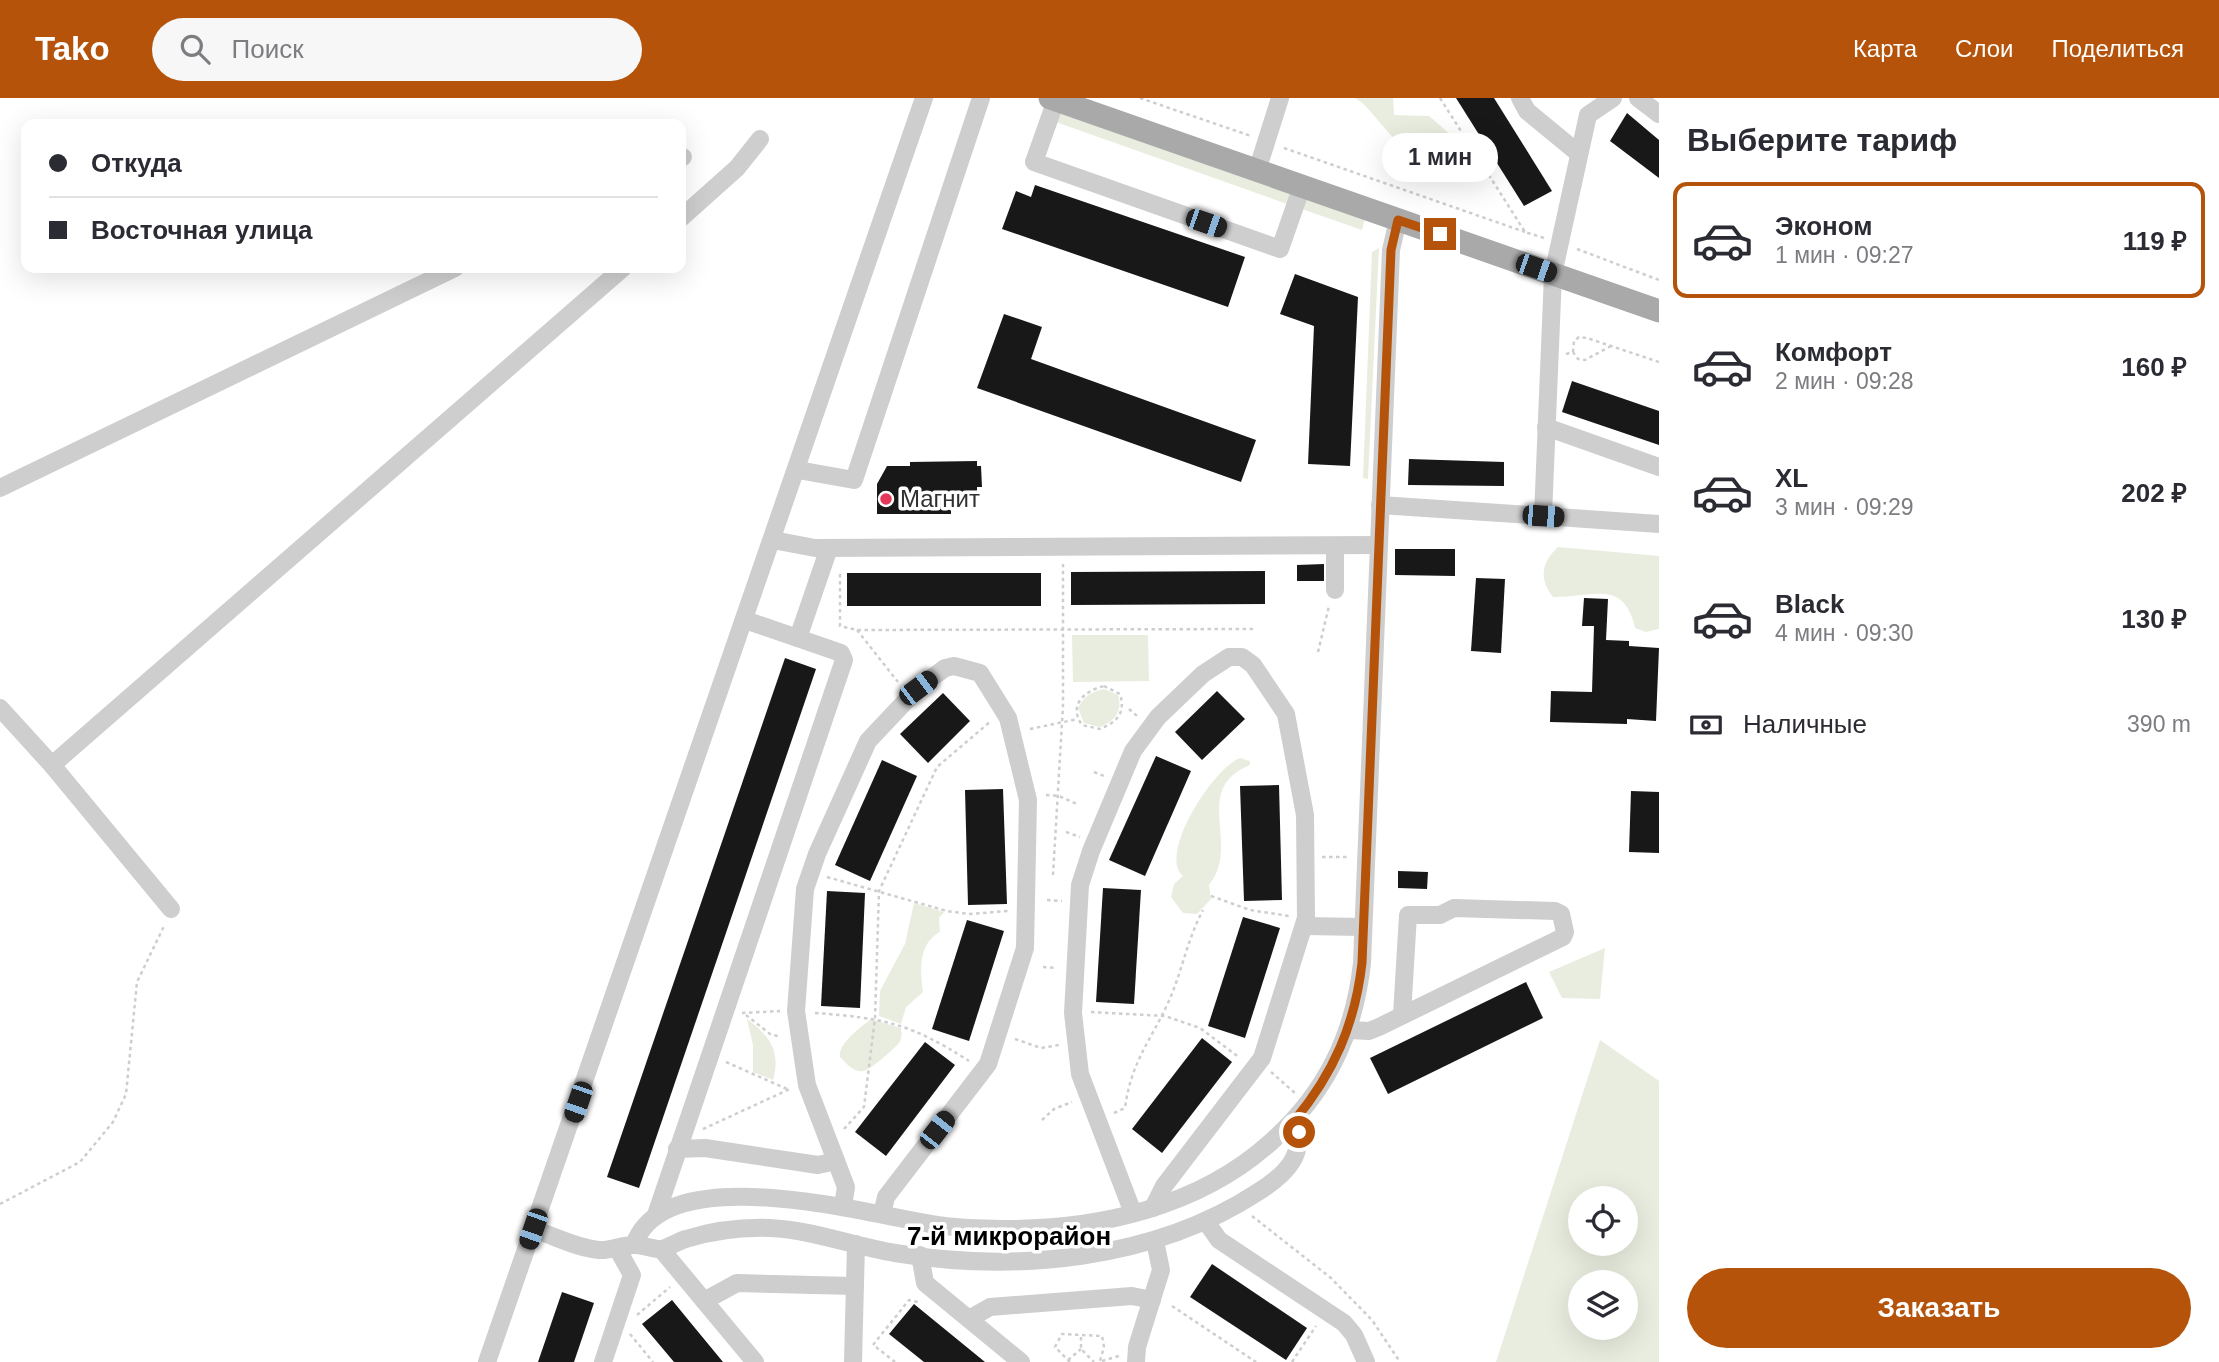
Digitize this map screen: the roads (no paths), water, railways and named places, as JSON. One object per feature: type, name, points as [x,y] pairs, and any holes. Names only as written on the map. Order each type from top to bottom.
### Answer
[{"type":"main road","points":[[1053,99],[1659,311]]},
{"type":"street","points":[[487,1362],[798,470],[924,98]]},
{"type":"street","points":[[798,470],[854,480],[981,98]]},
{"type":"street","points":[[1258,171],[1280,98]]},
{"type":"street","points":[[1520,98],[1527,111],[1578,153]]},
{"type":"street","points":[[1543,516],[1553,274],[1588,115],[1613,98]]},
{"type":"street","points":[[1638,98],[1659,114]]},
{"type":"street","points":[[1053,99],[1034,162],[1280,249],[1302,186]]},
{"type":"street","points":[[686,214],[737,169],[760,139]]},
{"type":"street","points":[[625,1246],[640,1227],[656,1215],[691,1203],[745,1197],[795,1199],[931,1224],[1006,1229],[1060,1226],[1133,1213],[1215,1184],[1251,1161],[1294,1121],[1334,1065],[1349,1030],[1359,990],[1391,250],[1398,220]]},
{"type":"street","points":[[0,488],[445,273]]},
{"type":"street","points":[[52,765],[617,273]]},
{"type":"street","points":[[1546,427],[1659,467]]},
{"type":"street","points":[[1380,505],[1659,524]]},
{"type":"street","points":[[773,540],[834,548],[1378,545]]},
{"type":"street","points":[[1335,546],[1335,590]]},
{"type":"street","points":[[798,638],[834,548]]},
{"type":"street","points":[[656,1215],[844,660],[841,653],[745,620]]},
{"type":"street","points":[[1133,1213],[1080,1074],[1073,1013],[1080,885],[1091,850],[1133,751],[1158,717],[1203,674],[1229,657],[1248,659],[1286,714],[1305,815],[1305,922],[1262,1058],[1164,1186],[1153,1208]]},
{"type":"street","points":[[843,1206],[846,1187],[807,1085],[796,1012],[805,889],[868,741],[910,696],[950,666],[976,671],[983,676],[1008,718],[1027,794],[1025,947],[983,1071],[886,1197],[882,1214]]},
{"type":"street","points":[[0,708],[52,765],[171,909]]},
{"type":"street","points":[[1349,1030],[1369,1031],[1563,937],[1565,932],[1561,914],[1555,911],[1454,908],[1440,915],[1408,915],[1402,1015]]},
{"type":"street","points":[[1305,922],[1363,927]]},
{"type":"street","points":[[533,1229],[594,1249],[625,1246],[661,1249],[714,1231],[747,1227],[820,1235],[920,1255],[1021,1260],[1079,1255],[1155,1241],[1207,1223],[1276,1181],[1292,1164],[1299,1149],[1299,1132],[1294,1121]]},
{"type":"street","points":[[677,1149],[705,1148],[818,1165],[836,1161]]},
{"type":"street","points":[[1207,1223],[1219,1240],[1349,1328],[1366,1362]]},
{"type":"street","points":[[1136,1362],[1137,1347],[1161,1270],[1155,1241]]},
{"type":"street","points":[[853,1362],[856,1244]]},
{"type":"street","points":[[603,1362],[621,1324],[632,1275],[625,1246]]},
{"type":"street","points":[[661,1249],[755,1362]]},
{"type":"street","points":[[920,1255],[925,1283],[1021,1362]]},
{"type":"street","points":[[704,1301],[737,1283],[855,1286]]},
{"type":"street","points":[[969,1319],[990,1307],[1132,1296],[1152,1300]]},
{"type":"place","name":"Магнит","points":[[886,499]]},
{"type":"district","name":"7-й микрорайон","points":[[1009,1236]]}]
